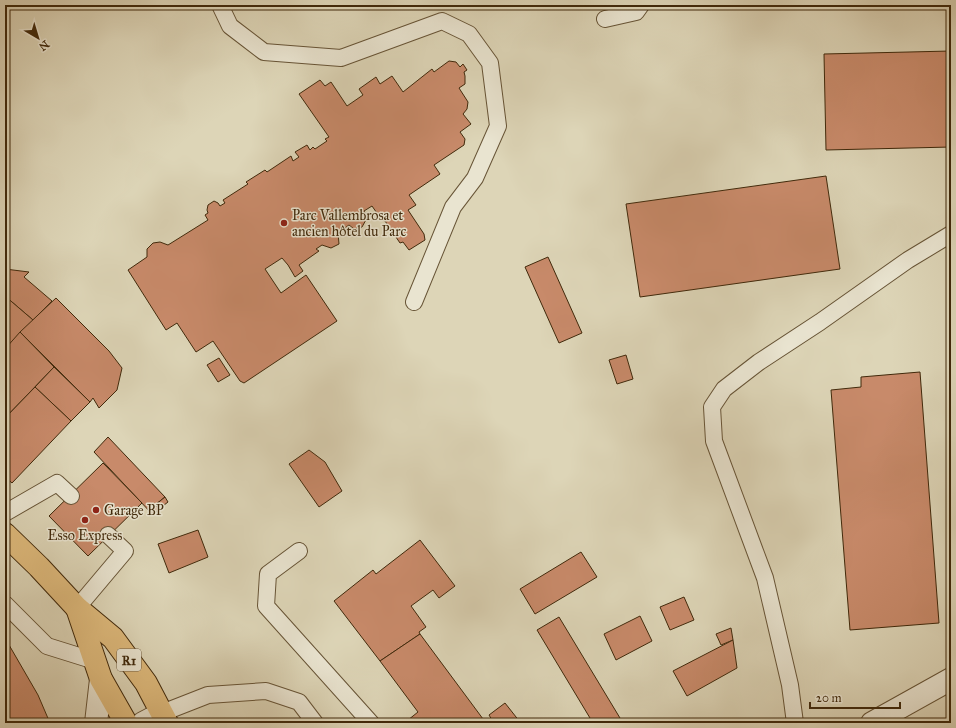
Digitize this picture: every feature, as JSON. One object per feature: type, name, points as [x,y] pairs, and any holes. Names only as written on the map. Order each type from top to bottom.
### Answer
[{"type":"highway","name":"R1","points":[[5,534],[39,567],[77,608],[113,638],[146,684],[165,718]]},
{"type":"highway","name":"R1","points":[[77,608],[98,670],[126,723]]},
{"type":"street","points":[[96,723],[98,670]]},
{"type":"street","points":[[872,723],[951,679]]},
{"type":"street","points":[[143,723],[165,718]]},
{"type":"lane","points":[[220,5],[230,26],[264,52],[341,58],[442,21],[469,34],[490,63],[498,126],[475,178],[453,207],[414,302]]},
{"type":"lane","points":[[605,19],[636,12],[640,5]]},
{"type":"lane","points":[[795,723],[790,684],[765,578],[714,441],[712,407],[724,389],[760,362],[908,260],[951,234]]},
{"type":"lane","points":[[5,513],[57,483],[71,496]]},
{"type":"lane","points":[[77,608],[125,551],[108,535]]},
{"type":"lane","points":[[300,551],[268,574],[266,606],[371,723]]},
{"type":"lane","points":[[5,604],[47,646],[98,670]]},
{"type":"lane","points":[[165,718],[208,695],[266,691],[299,702],[315,723]]},
{"type":"building","points":[[951,51],[951,147],[826,150],[824,54]]},
{"type":"building","name":"Parc Vallembrosa et ancien hôtel du Parc","points":[[449,61],[456,62],[460,67],[463,64],[467,70],[464,72],[465,84],[459,88],[468,102],[467,109],[463,114],[471,124],[460,132],[465,139],[464,145],[434,165],[440,174],[409,195],[416,205],[408,210],[424,234],[425,240],[409,250],[403,242],[400,243],[385,221],[381,219],[372,206],[364,211],[367,218],[362,227],[354,229],[349,225],[338,233],[339,244],[331,248],[322,245],[316,249],[319,251],[299,265],[303,271],[295,277],[282,258],[265,269],[281,293],[306,275],[337,321],[244,383],[240,381],[213,341],[196,352],[177,323],[166,330],[128,270],[147,257],[147,249],[153,243],[160,242],[168,245],[208,220],[205,215],[208,213],[208,205],[214,201],[220,206],[225,203],[223,200],[248,184],[246,182],[265,170],[267,172],[291,156],[293,161],[299,157],[295,152],[307,145],[310,150],[313,147],[315,149],[327,141],[325,139],[329,137],[299,94],[320,80],[325,86],[331,82],[347,106],[363,95],[359,89],[376,77],[380,84],[392,76],[403,92],[432,69],[434,72]]},
{"type":"building","points":[[826,176],[840,269],[640,297],[626,204]]},
{"type":"building","points":[[548,257],[582,333],[559,343],[525,267]]},
{"type":"building","points":[[5,269],[29,272],[24,277],[52,301],[33,320],[5,296]]},
{"type":"building","points":[[5,296],[33,320],[5,349]]},
{"type":"building","points":[[56,298],[109,351],[122,368],[117,390],[99,408],[93,398],[90,402],[20,332]]},
{"type":"building","points":[[20,332],[54,367],[5,418],[5,349]]},
{"type":"building","points":[[626,355],[633,379],[617,384],[609,360]]},
{"type":"building","points":[[219,358],[230,375],[218,382],[207,365]]},
{"type":"building","points":[[54,367],[90,402],[71,421],[35,387]]},
{"type":"building","points":[[920,372],[939,623],[850,630],[831,390],[861,387],[861,377]]},
{"type":"building","points":[[35,387],[71,421],[12,483],[5,477],[5,418]]},
{"type":"building","points":[[108,437],[165,497],[155,505],[159,509],[153,515],[94,452]]},
{"type":"building","points":[[309,450],[325,462],[342,491],[319,507],[289,464]]},
{"type":"building","name":"Garage BP","points":[[103,463],[142,503],[88,556],[49,516]]},
{"type":"building","points":[[165,497],[168,502],[159,509],[155,505]]},
{"type":"building","points":[[198,530],[208,557],[169,573],[158,544]]},
{"type":"building","points":[[420,540],[455,586],[439,598],[433,590],[411,606],[426,627],[419,632],[420,634],[380,661],[334,601],[373,570],[376,574]]},
{"type":"building","points":[[581,552],[597,577],[535,614],[520,589]]},
{"type":"building","points":[[684,597],[694,620],[670,630],[660,607]]},
{"type":"building","points":[[640,616],[652,641],[616,660],[604,634]]},
{"type":"building","points":[[559,617],[623,723],[593,723],[537,630]]},
{"type":"building","points":[[731,628],[733,640],[721,645],[716,634]]},
{"type":"building","points":[[420,634],[486,723],[410,723],[408,720],[418,712],[380,661]]},
{"type":"building","points":[[5,638],[38,695],[50,723],[5,723]]},
{"type":"building","points":[[733,640],[737,668],[687,696],[673,671]]},
{"type":"building","points":[[505,703],[520,722],[488,723],[492,720],[489,715]]},
{"type":"place","name":"Parc Vallembrosa et ancien hôtel du Parc","points":[[284,223]]},
{"type":"place","name":"Garage BP","points":[[96,510]]},
{"type":"place","name":"Esso Express","points":[[85,520]]}]
